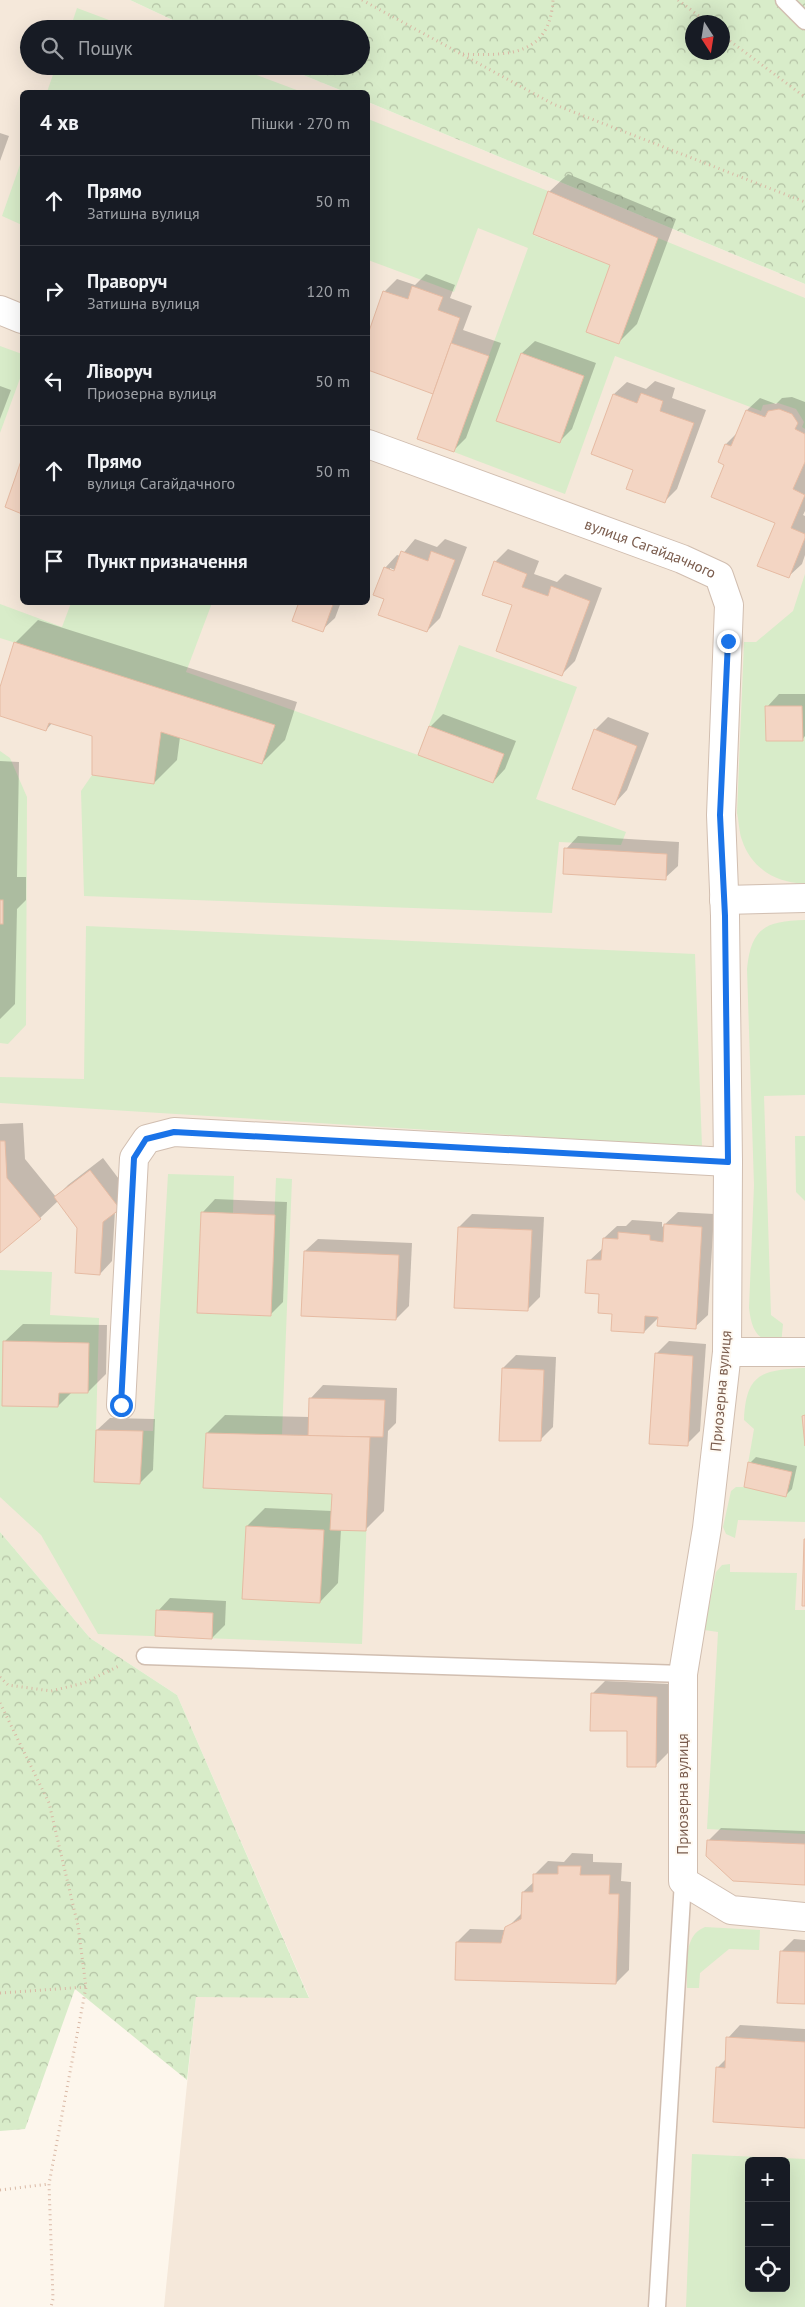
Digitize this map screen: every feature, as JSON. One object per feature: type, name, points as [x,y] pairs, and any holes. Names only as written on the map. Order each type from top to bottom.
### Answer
[{"type":"street","points":[[0,310],[20,318]]},
{"type":"street","name":"вулиця Сагайдачного","points":[[370,445],[682,559],[719,576],[730,605],[720,815],[724,900]]},
{"type":"street","points":[[724,900],[805,898]]},
{"type":"street","name":"Приозерна вулиця","points":[[683,1881],[683,1674],[707,1528],[727,1352],[728,1162],[724,900]]},
{"type":"street","points":[[121,1405],[134,1158],[146,1139],[174,1132],[728,1162]]},
{"type":"street","points":[[727,1352],[805,1352]]},
{"type":"street","points":[[683,1881],[732,1910],[805,1917]]},
{"type":"lane","points":[[784,0],[805,21]]},
{"type":"lane","points":[[145,1656],[683,1674]]},
{"type":"lane","points":[[657,2307],[683,1881]]},
{"type":"path","points":[[362,0],[554,104],[805,202]]},
{"type":"path","points":[[462,54],[493,56],[527,50],[546,32],[553,10],[553,0]]},
{"type":"path","points":[[678,0],[698,15]]},
{"type":"path","points":[[730,41],[805,97]]},
{"type":"path","points":[[0,1677],[8,1685],[51,1691],[84,1683],[104,1675],[110,1669],[145,1656]]},
{"type":"path","points":[[0,1703],[49,1803],[78,1926],[86,1987],[49,2184],[53,2298],[51,2307]]},
{"type":"path","points":[[0,1993],[86,1987]]},
{"type":"path","points":[[0,2190],[49,2184]]},
{"type":"shaded area","points":[[0,0],[130,0],[173,20],[20,20],[20,75],[303,75],[340,90],[20,90],[20,605],[370,605],[370,103],[805,284],[805,2307],[164,2307],[196,1997],[309,1997],[177,1695],[90,1638],[0,1532]]},
{"type":"green space","points":[[130,0],[805,0],[805,284],[370,103],[370,90],[340,90],[303,75],[370,75],[370,20],[173,20]]},
{"type":"green space","points":[[77,8],[109,20],[73,20]]},
{"type":"green space","points":[[53,75],[257,75],[297,90],[48,90]]},
{"type":"green space","points":[[370,120],[548,191],[533,235],[610,265],[586,332],[619,344],[658,238],[805,298],[805,429],[802,427],[804,422],[796,409],[778,403],[763,405],[761,411],[615,356],[565,494],[454,452],[528,248],[478,228],[454,292],[370,261]]},
{"type":"green space","points":[[20,165],[20,224],[2,216]]},
{"type":"green space","points":[[0,346],[20,353],[20,378],[0,433]]},
{"type":"green space","points":[[805,574],[805,883],[795,883],[785,881],[766,872],[752,859],[746,850],[740,834],[737,813],[744,642],[756,642],[793,611]]},
{"type":"green space","points":[[0,604],[62,627],[70,605],[211,605],[186,672],[418,755],[459,645],[577,687],[536,799],[626,832],[621,845],[559,842],[552,913],[84,896],[81,791],[92,775],[154,784],[161,732],[262,764],[275,725],[0,638]]},
{"type":"green space","points":[[0,751],[10,758],[27,797],[26,1025],[8,1044],[0,1043]]},
{"type":"green space","points":[[805,920],[805,1095],[764,1096],[771,1315],[783,1324],[781,1345],[766,1340],[757,1334],[752,1323],[749,1308],[754,1185],[747,969],[752,944],[762,929],[780,922]]},
{"type":"green space","points":[[86,926],[695,954],[702,1147],[0,1103],[0,1077],[84,1079]]},
{"type":"green space","points":[[795,1136],[805,1136],[805,1201],[796,1192]]},
{"type":"green space","points":[[168,1174],[234,1176],[233,1213],[201,1212],[197,1313],[270,1316],[276,1178],[292,1179],[282,1435],[370,1437],[362,1644],[98,1634],[41,1535],[0,1497],[0,1270],[52,1272],[50,1315],[99,1318],[96,1430],[153,1431]]},
{"type":"green space","points":[[805,1368],[805,1522],[738,1520],[735,1538],[726,1534],[723,1527],[731,1491],[736,1487],[744,1487],[754,1429],[744,1420],[748,1392],[759,1377],[767,1373],[778,1370]]},
{"type":"green space","points":[[0,1532],[90,1638],[177,1695],[309,1998],[196,1997],[187,2080],[75,1989],[25,2129],[0,2131]]},
{"type":"green space","points":[[730,1564],[730,1572],[797,1573],[795,1610],[805,1610],[805,1834],[707,1829],[718,1632],[704,1630],[716,1572],[722,1565]]},
{"type":"green space","points":[[705,1927],[760,1930],[759,1950],[729,1949],[700,1973],[699,1988],[687,1988],[689,1944],[698,1931]]},
{"type":"green space","points":[[692,2154],[760,2157],[745,2157],[745,2292],[790,2292],[790,2158],[805,2159],[805,2307],[686,2307]]},
{"type":"building","points":[[548,191],[658,238],[619,344],[586,332],[610,265],[533,234]]},
{"type":"building","points":[[412,286],[443,297],[438,310],[460,318],[433,394],[370,371],[370,328],[383,291],[408,299]]},
{"type":"building","points":[[451,343],[489,356],[454,452],[417,439]]},
{"type":"building","points":[[521,353],[584,376],[560,443],[496,421]]},
{"type":"building","points":[[641,393],[663,401],[660,411],[694,423],[665,503],[626,489],[633,470],[591,454],[613,394],[637,403]]},
{"type":"building","points":[[779,409],[792,414],[798,423],[795,429],[805,434],[805,462],[793,489],[805,495],[791,528],[805,534],[805,538],[789,578],[757,566],[775,523],[711,497],[724,465],[718,462],[725,444],[731,446],[746,410],[765,417],[768,411]]},
{"type":"building","points":[[20,464],[20,513],[5,507]]},
{"type":"building","points":[[401,551],[428,561],[431,551],[455,560],[427,632],[378,615],[384,599],[373,595],[384,567],[394,571]]},
{"type":"building","points":[[494,561],[527,574],[522,587],[548,596],[551,586],[590,601],[562,676],[496,651],[512,605],[482,595]]},
{"type":"building","points":[[298,605],[333,605],[323,632],[292,621]]},
{"type":"building","points":[[14,642],[275,725],[262,764],[161,732],[154,784],[92,775],[92,736],[49,723],[46,731],[0,716],[0,687]]},
{"type":"building","points":[[765,706],[802,706],[803,741],[766,741]]},
{"type":"building","points":[[429,726],[504,754],[493,783],[418,755]]},
{"type":"building","points":[[594,729],[637,746],[615,805],[572,789]]},
{"type":"building","points":[[564,848],[667,854],[666,880],[563,874]]},
{"type":"building","points":[[0,900],[3,900],[3,924],[0,924]]},
{"type":"building","points":[[0,1141],[5,1141],[7,1178],[41,1219],[0,1253]]},
{"type":"building","points":[[90,1170],[120,1209],[103,1222],[100,1275],[75,1273],[77,1228],[54,1197]]},
{"type":"building","points":[[201,1212],[275,1215],[271,1316],[197,1313]]},
{"type":"building","points":[[664,1224],[702,1227],[696,1329],[657,1326],[658,1317],[645,1316],[644,1333],[611,1331],[612,1314],[598,1313],[599,1294],[585,1293],[587,1260],[601,1260],[603,1238],[618,1239],[618,1232],[650,1235],[650,1240],[663,1242]]},
{"type":"building","points":[[458,1227],[532,1230],[528,1311],[454,1308]]},
{"type":"building","points":[[304,1251],[399,1255],[396,1320],[301,1316]]},
{"type":"building","points":[[3,1341],[89,1343],[88,1393],[59,1393],[58,1407],[2,1406]]},
{"type":"building","points":[[655,1353],[693,1356],[688,1446],[649,1444]]},
{"type":"building","points":[[502,1368],[544,1370],[541,1441],[499,1441]]},
{"type":"building","points":[[309,1398],[385,1400],[383,1437],[308,1436]]},
{"type":"building","points":[[805,1415],[805,1446],[802,1416]]},
{"type":"building","points":[[96,1430],[143,1431],[140,1484],[94,1482]]},
{"type":"building","points":[[206,1433],[370,1437],[366,1531],[330,1530],[332,1494],[203,1488]]},
{"type":"building","points":[[748,1462],[792,1472],[786,1497],[744,1487]]},
{"type":"building","points":[[246,1526],[324,1530],[320,1603],[242,1599]]},
{"type":"building","points":[[804,1539],[805,1606],[802,1606]]},
{"type":"building","points":[[156,1610],[213,1613],[212,1639],[155,1636]]},
{"type":"building","points":[[591,1693],[657,1697],[656,1767],[627,1767],[627,1731],[590,1731]]},
{"type":"building","points":[[707,1840],[805,1844],[805,1885],[733,1881],[706,1856]]},
{"type":"building","points":[[558,1866],[581,1866],[580,1875],[610,1875],[609,1894],[619,1894],[616,1984],[455,1980],[456,1942],[501,1943],[505,1927],[521,1919],[522,1892],[533,1892],[533,1874],[558,1874]]},
{"type":"building","points":[[780,1951],[805,1952],[805,2004],[777,2003]]},
{"type":"building","points":[[726,2037],[805,2042],[805,2128],[713,2122],[716,2067],[725,2068]]},
{"type":"route","points":[[121,1405],[134,1158],[146,1139],[174,1132],[728,1162],[725,916],[720,815],[728,641]]}]
